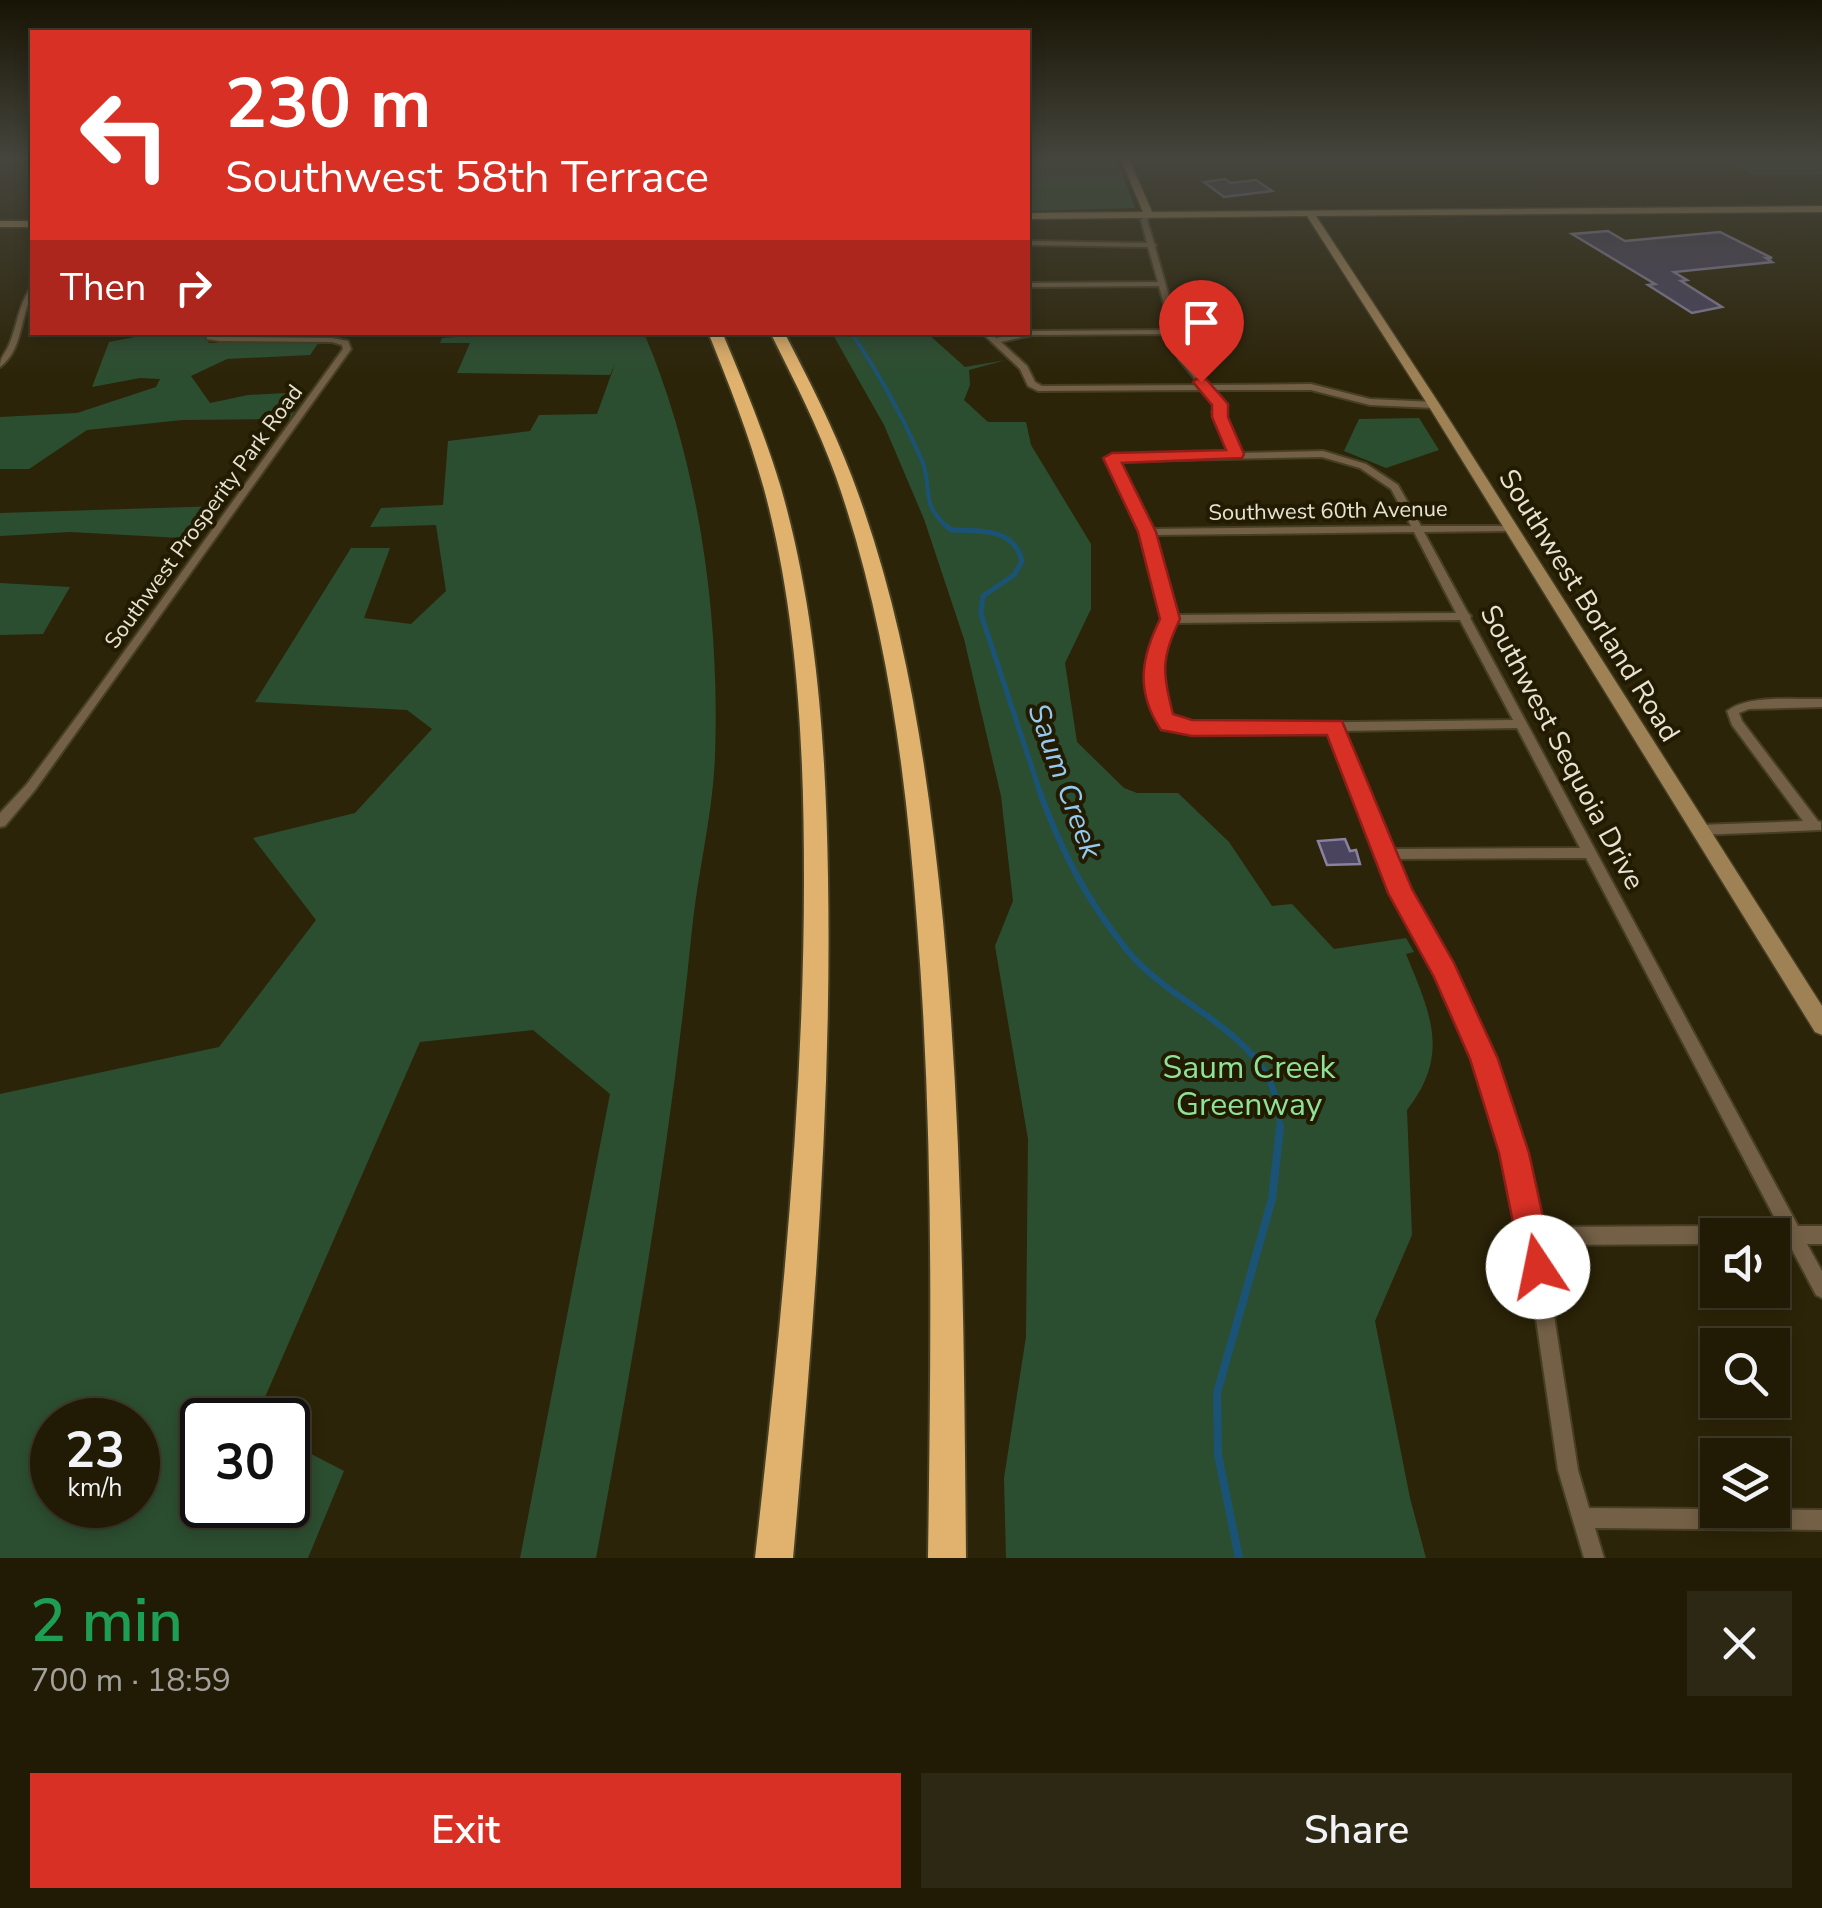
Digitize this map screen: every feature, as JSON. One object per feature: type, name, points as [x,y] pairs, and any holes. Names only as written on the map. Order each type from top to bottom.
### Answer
[{"type":"highway","points":[[717,335],[750,415],[778,516],[798,622],[814,792],[816,950],[812,1106],[774,1558]]},
{"type":"highway","points":[[778,335],[829,437],[865,542],[894,658],[916,778],[935,973],[944,1144],[947,1558]]},
{"type":"main road","name":"Southwest Borland Road","points":[[1321,232],[1822,1025]]},
{"type":"street","points":[[1148,232],[1173,332],[1186,365],[1206,387]]},
{"type":"street","points":[[1030,242],[1153,246]]},
{"type":"street","points":[[1030,285],[1162,284]]},
{"type":"street","points":[[0,365],[17,342],[22,311],[30,296]]},
{"type":"street","points":[[1030,334],[1173,332]]},
{"type":"street","name":"Southwest Prosperity Park Road","points":[[0,822],[97,698],[346,349],[345,344],[332,340],[220,339],[210,335]]},
{"type":"street","points":[[988,335],[1024,368],[1034,386],[1310,387],[1370,402],[1434,405]]},
{"type":"street","points":[[995,341],[1027,335]]},
{"type":"street","points":[[1206,387],[1204,395],[1220,417],[1236,454]]},
{"type":"street","name":"Southwest Sequoia Drive","points":[[1147,532],[1112,458],[1323,454],[1363,466],[1394,487],[1822,1288]]},
{"type":"street","name":"Southwest 60th Avenue","points":[[1147,532],[1509,528]]},
{"type":"street","points":[[1147,532],[1170,619],[1156,644],[1152,668],[1159,705],[1168,724],[1192,728],[1523,724]]},
{"type":"street","points":[[1170,619],[1466,616]]},
{"type":"street","points":[[1818,826],[1736,722],[1733,711],[1748,705],[1822,703]]},
{"type":"street","points":[[1335,727],[1384,854],[1484,1059],[1514,1153],[1533,1236],[1558,1416],[1594,1558]]},
{"type":"street","points":[[1699,830],[1818,826]]},
{"type":"street","points":[[1384,854],[1590,854]]},
{"type":"street","points":[[1533,1236],[1700,1235]]},
{"type":"street","points":[[1790,1235],[1822,1235]]},
{"type":"street","points":[[1582,1518],[1822,1520]]},
{"type":"green space","points":[[146,335],[205,335],[209,343],[319,342],[310,355],[227,359],[191,376],[210,403],[248,395],[306,392],[290,419],[182,420],[87,430],[29,469],[0,469],[0,417],[77,413],[156,387],[160,379],[140,378],[92,387],[109,342]]},
{"type":"green space","points":[[485,335],[645,335],[663,382],[692,486],[709,594],[716,703],[711,799],[651,1245],[596,1558],[520,1558],[610,1094],[533,1030],[420,1042],[265,1398],[180,1398],[180,1528],[310,1528],[310,1453],[344,1471],[308,1558],[0,1558],[0,1094],[219,1047],[316,920],[253,838],[355,813],[432,729],[407,710],[255,702],[351,548],[390,548],[364,618],[411,624],[446,591],[436,525],[370,527],[381,508],[443,505],[448,441],[530,431],[539,415],[597,414],[615,364],[610,375],[457,373],[470,343],[440,343],[442,338]]},
{"type":"green space","name":"Saum Creek Greenway","points":[[833,335],[929,335],[965,367],[1006,360],[969,370],[970,385],[964,400],[988,422],[1026,422],[1031,445],[1091,544],[1091,609],[1065,663],[1077,742],[1124,788],[1137,793],[1178,793],[1229,842],[1272,906],[1292,904],[1334,949],[1406,938],[1414,952],[1406,954],[1428,1015],[1432,1052],[1421,1090],[1407,1110],[1412,1235],[1375,1321],[1410,1498],[1426,1558],[1006,1558],[1004,1478],[1026,1337],[1028,1139],[995,946],[1013,901],[1001,796],[964,639],[924,519],[884,425]]},
{"type":"green space","points":[[1419,418],[1439,450],[1386,468],[1344,451],[1359,419]]},
{"type":"green space","points":[[221,506],[200,539],[70,532],[0,536],[0,513]]},
{"type":"green space","points":[[0,583],[70,587],[43,634],[0,635]]},
{"type":"building","points":[[1609,232],[1625,241],[1720,232],[1772,258],[1766,258],[1772,262],[1674,272],[1687,280],[1681,281],[1722,307],[1692,313],[1648,285],[1655,284],[1572,234]]},
{"type":"building","points":[[1345,839],[1350,851],[1356,850],[1360,864],[1327,865],[1318,841]]},
{"type":"waterway","name":"Saum Creek","points":[[853,335],[905,425],[925,469],[933,510],[949,529]]},
{"type":"waterway","name":"Saum Creek","points":[[947,526],[951,530],[984,531],[1003,537],[1018,550],[1022,561],[1014,575],[983,596],[981,614],[1040,792]]},
{"type":"waterway","name":"Saum Creek","points":[[1039,790],[1076,874],[1112,931],[1148,972],[1245,1047],[1264,1070],[1276,1097],[1280,1128]]},
{"type":"waterway","name":"Saum Creek","points":[[1239,1558],[1218,1455],[1217,1393],[1272,1199],[1280,1128]]},
{"type":"route","points":[[1201,382],[1220,404],[1220,417],[1236,454],[1112,458],[1114,470],[1147,532],[1170,619],[1153,654],[1154,684],[1162,716],[1168,724],[1192,728],[1335,727],[1401,893],[1444,971],[1484,1059],[1514,1153],[1538,1267]]}]
